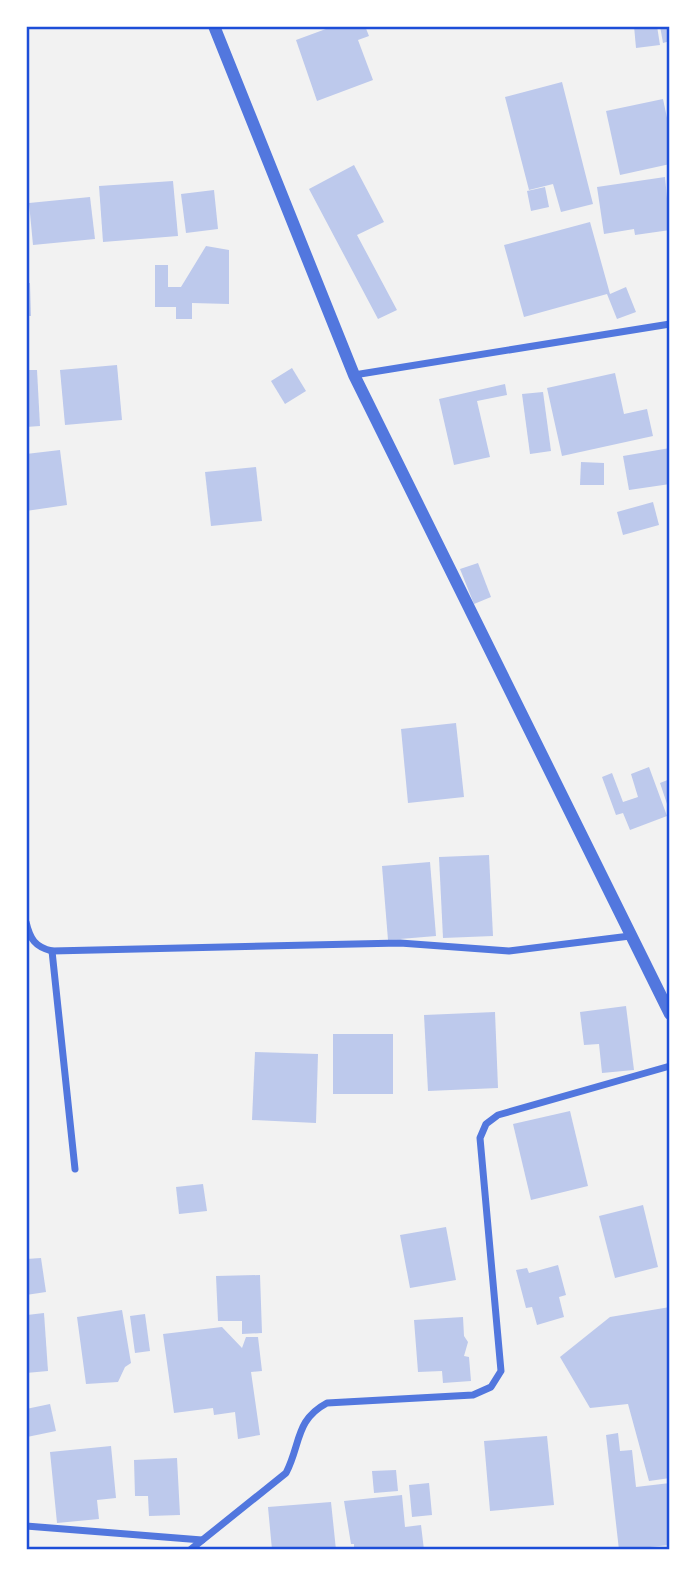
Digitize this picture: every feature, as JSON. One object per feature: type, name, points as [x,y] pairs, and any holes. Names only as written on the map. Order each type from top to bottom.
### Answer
[{"type":"street","points":[[214,26],[354,375],[670,1014]]},
{"type":"street","points":[[354,375],[670,324]]},
{"type":"street","points":[[26,922],[29,935],[38,948],[51,951],[400,943],[509,951],[630,936]]},
{"type":"street","points":[[51,951],[75,1169]]},
{"type":"street","points":[[190,1550],[286,1473],[295,1456],[301,1426],[312,1411],[327,1403],[474,1395],[491,1387],[501,1371],[480,1138],[486,1124],[498,1115],[670,1066]]},
{"type":"street","points":[[26,1526],[203,1540]]},
{"type":"building","points":[[334,26],[365,26],[369,36],[358,40],[373,80],[317,101],[296,40]]},
{"type":"building","points":[[634,26],[657,26],[660,45],[636,48]]},
{"type":"building","points":[[660,26],[670,26],[670,41],[663,43]]},
{"type":"building","points":[[562,82],[593,204],[561,212],[553,184],[529,190],[505,97]]},
{"type":"building","points":[[663,99],[670,132],[670,164],[620,175],[606,111]]},
{"type":"building","points":[[354,165],[384,222],[357,235],[397,310],[378,319],[309,189]]},
{"type":"building","points":[[665,177],[670,230],[635,235],[634,229],[604,234],[597,187]]},
{"type":"building","points":[[173,181],[178,236],[103,242],[99,186]]},
{"type":"building","points":[[545,187],[549,207],[531,211],[527,191]]},
{"type":"building","points":[[214,190],[218,229],[186,233],[181,194]]},
{"type":"building","points":[[90,197],[95,239],[33,245],[29,203]]},
{"type":"building","points":[[590,222],[610,294],[626,287],[636,312],[617,319],[607,294],[524,317],[504,245]]},
{"type":"building","points":[[206,246],[229,250],[229,304],[192,303],[192,319],[176,319],[176,307],[155,307],[155,265],[168,265],[168,287],[181,287]]},
{"type":"building","points":[[26,283],[30,283],[31,316],[26,316]]},
{"type":"building","points":[[117,365],[122,420],[65,425],[60,370]]},
{"type":"building","points":[[292,368],[306,391],[285,404],[271,381]]},
{"type":"building","points":[[26,370],[37,370],[40,426],[26,427]]},
{"type":"building","points":[[615,373],[624,414],[647,409],[653,436],[562,456],[547,388]]},
{"type":"building","points":[[505,384],[507,395],[477,401],[490,457],[454,465],[439,399]]},
{"type":"building","points":[[543,392],[551,451],[530,454],[522,394]]},
{"type":"building","points":[[670,448],[670,484],[629,490],[623,456]]},
{"type":"building","points":[[60,450],[67,505],[26,511],[26,454]]},
{"type":"building","points":[[581,462],[604,463],[604,485],[580,485]]},
{"type":"building","points":[[256,467],[262,521],[211,526],[205,472]]},
{"type":"building","points":[[653,502],[659,525],[623,535],[617,512]]},
{"type":"building","points":[[478,563],[491,597],[474,604],[460,569]]},
{"type":"building","points":[[456,723],[464,797],[408,803],[401,729]]},
{"type":"building","points":[[649,767],[667,816],[630,830],[623,813],[616,815],[602,777],[612,773],[623,802],[638,797],[631,774]]},
{"type":"building","points":[[670,779],[670,809],[669,810],[660,783]]},
{"type":"building","points":[[489,855],[493,936],[443,938],[439,857]]},
{"type":"building","points":[[430,862],[436,936],[388,940],[382,866]]},
{"type":"building","points":[[626,1006],[634,1070],[602,1073],[599,1044],[584,1045],[580,1012]]},
{"type":"building","points":[[495,1012],[498,1088],[428,1091],[424,1015]]},
{"type":"building","points":[[333,1034],[393,1034],[393,1094],[333,1094]]},
{"type":"building","points":[[255,1052],[318,1054],[316,1123],[252,1120]]},
{"type":"building","points":[[570,1111],[588,1186],[531,1200],[513,1124]]},
{"type":"building","points":[[203,1184],[207,1211],[179,1214],[176,1187]]},
{"type":"building","points":[[643,1205],[658,1267],[615,1278],[599,1216]]},
{"type":"building","points":[[446,1227],[456,1280],[410,1288],[400,1235]]},
{"type":"building","points":[[41,1258],[46,1292],[26,1295],[26,1259]]},
{"type":"building","points":[[558,1265],[566,1295],[559,1297],[564,1317],[537,1325],[532,1307],[526,1308],[516,1270],[527,1268],[529,1273]]},
{"type":"building","points":[[260,1275],[262,1333],[242,1334],[242,1321],[218,1321],[216,1276]]},
{"type":"building","points":[[670,1307],[670,1478],[649,1481],[628,1404],[590,1408],[560,1357],[610,1317]]},
{"type":"building","points":[[122,1310],[131,1363],[125,1367],[118,1382],[86,1384],[77,1317]]},
{"type":"building","points":[[44,1313],[48,1371],[26,1373],[27,1315]]},
{"type":"building","points":[[145,1314],[150,1351],[135,1353],[130,1316]]},
{"type":"building","points":[[463,1317],[464,1336],[468,1342],[464,1356],[469,1357],[471,1381],[443,1383],[442,1371],[418,1372],[414,1320]]},
{"type":"building","points":[[222,1327],[242,1348],[246,1337],[258,1337],[262,1371],[251,1372],[260,1435],[238,1439],[235,1412],[214,1415],[213,1408],[174,1413],[163,1334]]},
{"type":"building","points":[[50,1404],[56,1431],[27,1437],[26,1409]]},
{"type":"building","points":[[618,1433],[620,1451],[632,1450],[636,1487],[670,1483],[670,1545],[619,1550],[606,1435]]},
{"type":"building","points":[[547,1436],[554,1505],[490,1511],[484,1441]]},
{"type":"building","points":[[111,1446],[116,1498],[97,1500],[99,1519],[57,1523],[50,1452]]},
{"type":"building","points":[[177,1458],[180,1515],[149,1516],[148,1496],[135,1496],[134,1460]]},
{"type":"building","points":[[396,1470],[398,1491],[374,1493],[372,1471]]},
{"type":"building","points":[[429,1483],[432,1515],[412,1517],[409,1485]]},
{"type":"building","points":[[402,1495],[405,1527],[421,1525],[424,1550],[354,1550],[344,1501]]},
{"type":"building","points":[[331,1502],[336,1550],[272,1550],[268,1507]]}]
